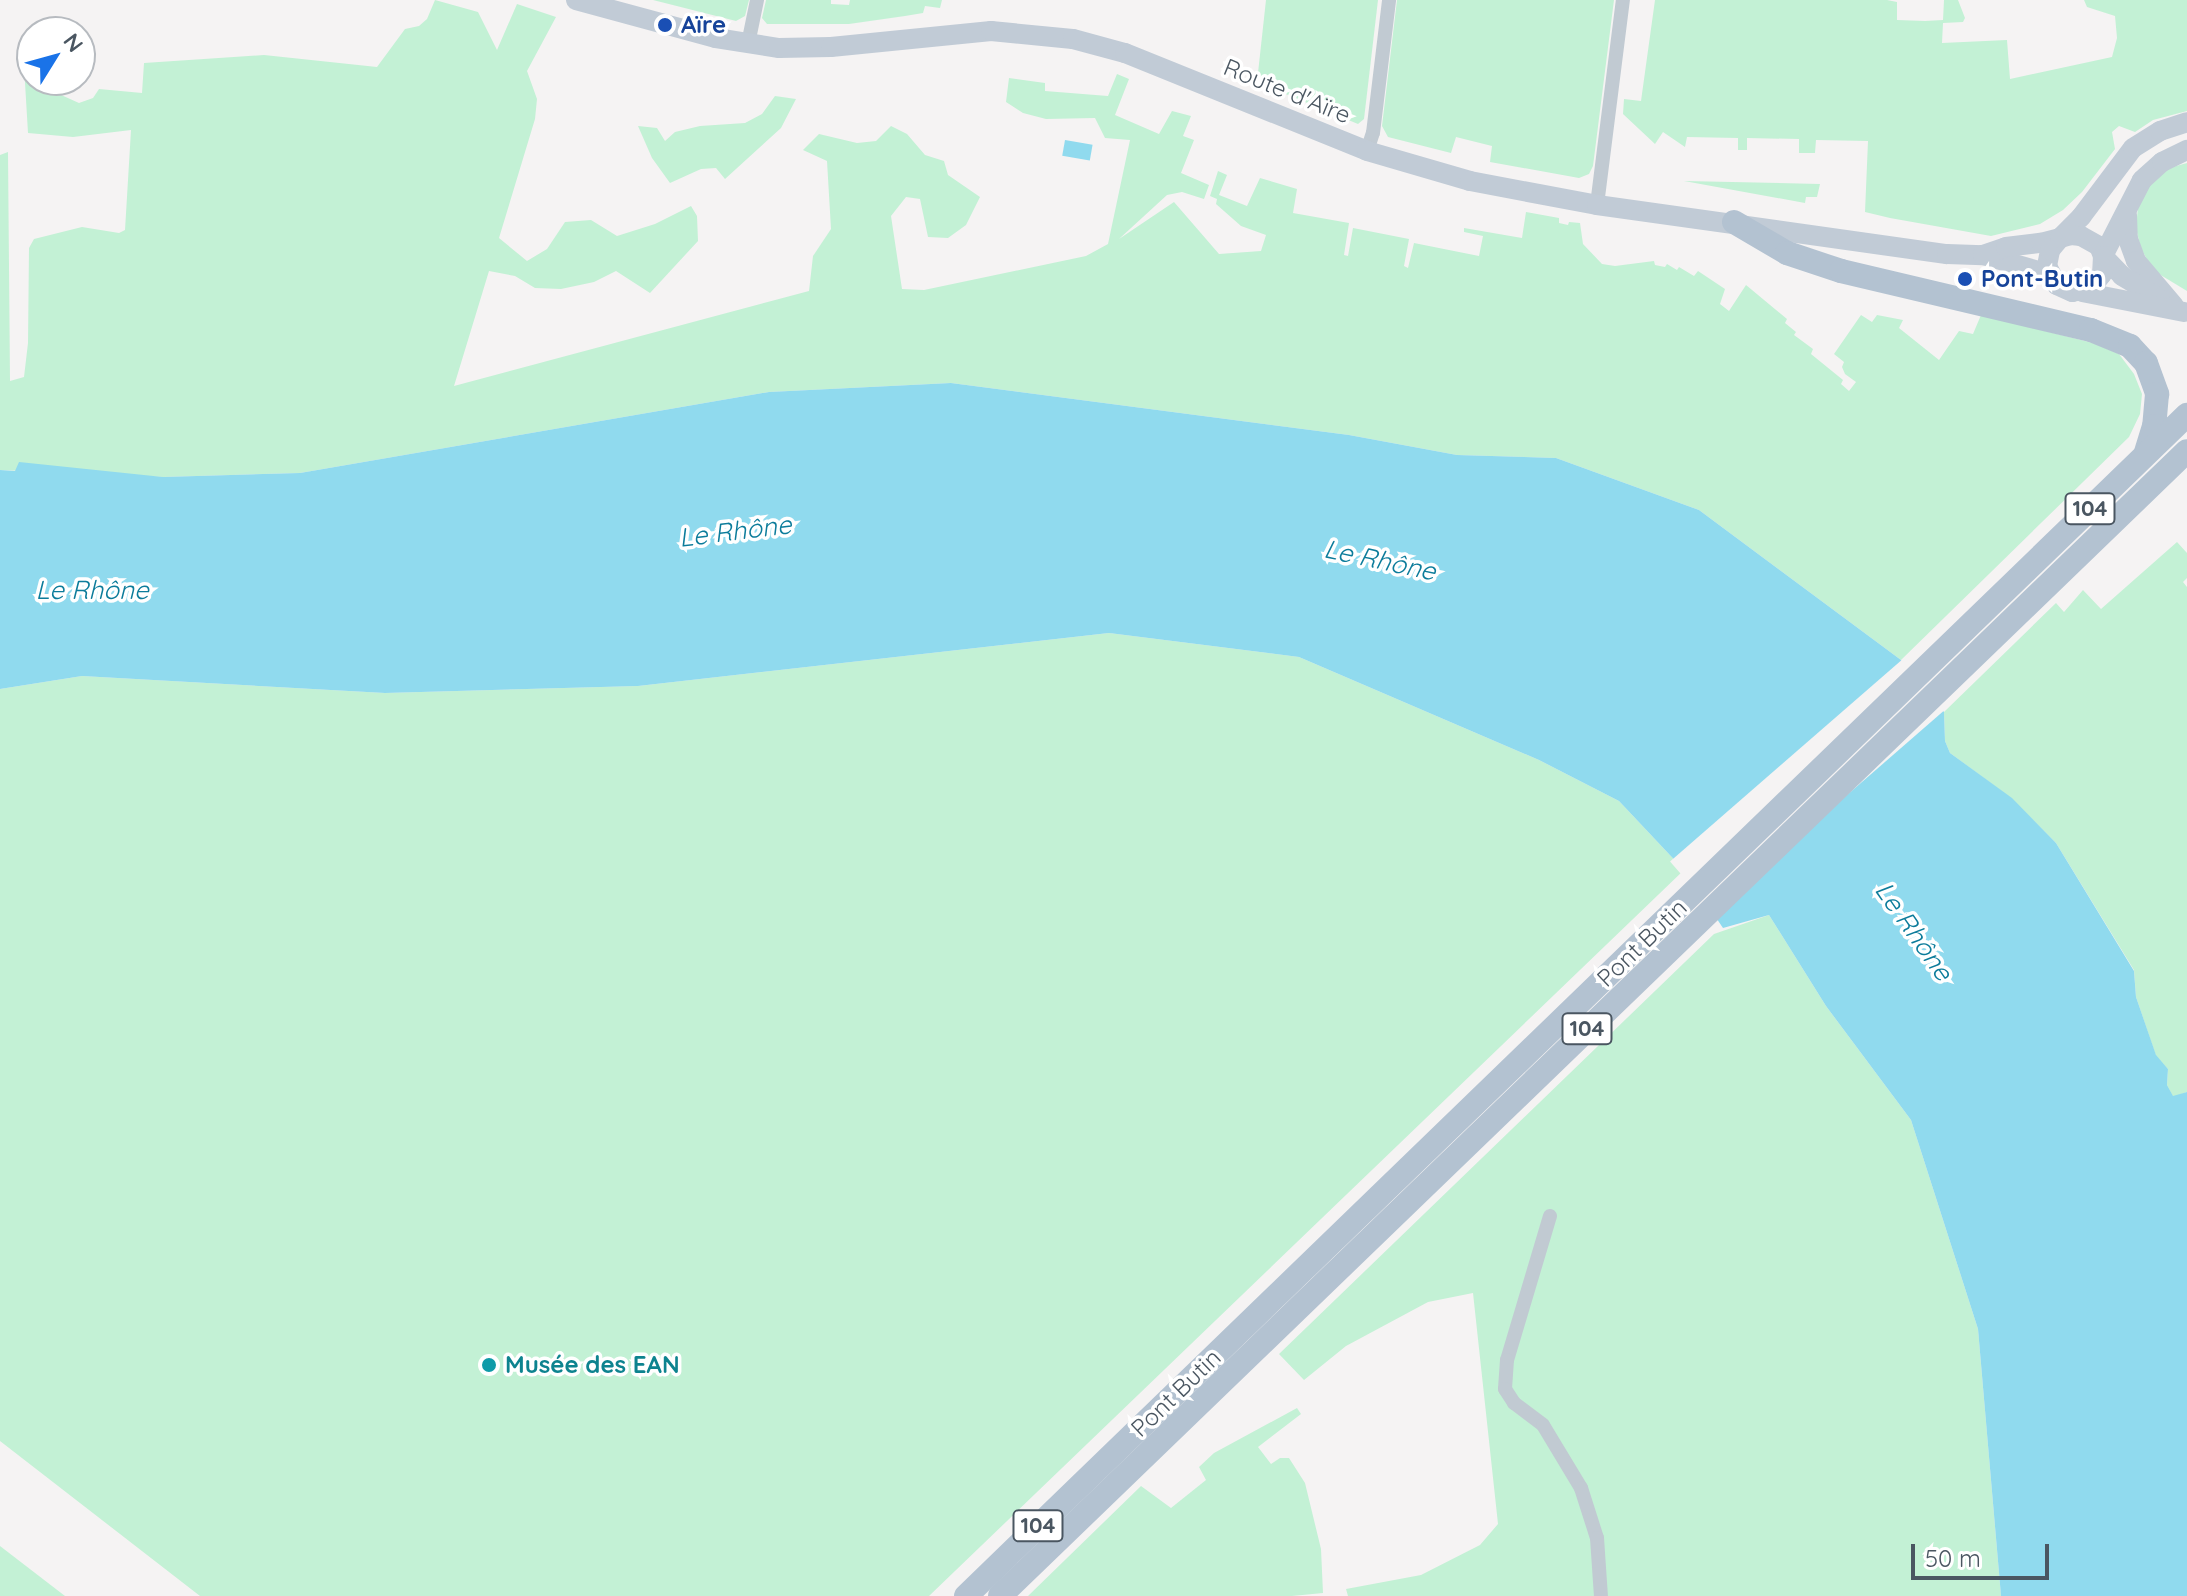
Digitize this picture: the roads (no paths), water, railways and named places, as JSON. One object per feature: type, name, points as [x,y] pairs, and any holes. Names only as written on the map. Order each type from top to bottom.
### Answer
[{"type":"main road","points":[[1734,222],[1787,253],[1841,271],[2091,330],[2130,346],[2146,363],[2157,394],[2154,426],[2145,456]]},
{"type":"main road","name":"104","points":[[2145,456],[2187,415]]},
{"type":"main road","name":"Pont Butin","points":[[1120,1464],[2187,451]]},
{"type":"main road","name":"Pont Butin","points":[[1120,1464],[2145,456]]},
{"type":"main road","name":"104","points":[[1007,1593],[1120,1464]]},
{"type":"main road","name":"104","points":[[966,1596],[1120,1464]]},
{"type":"street","name":"Route d'Aïre","points":[[576,0],[748,44],[818,48],[991,31],[1057,36],[1125,53],[1367,151],[1470,181],[1597,205],[1947,254],[1983,255],[2060,238]]},
{"type":"street","points":[[748,44],[757,0]]},
{"type":"street","points":[[1367,151],[1373,133],[1389,0]]},
{"type":"street","points":[[1597,205],[1623,0]]},
{"type":"street","points":[[2182,311],[2063,289],[2049,274],[2048,258],[2060,238],[2081,217],[2133,148],[2160,131],[2187,122]]},
{"type":"street","points":[[2082,292],[2098,282],[2104,265],[2103,256],[2127,215],[2133,196],[2148,174],[2170,157],[2187,150]]},
{"type":"street","points":[[2127,215],[2134,274]]},
{"type":"street","points":[[2060,238],[2081,236],[2091,239],[2103,256],[2134,274],[2182,311]]},
{"type":"street","name":"Route d'Aïre","points":[[1983,255],[2049,274]]},
{"type":"street","points":[[1550,1216],[1507,1360],[1505,1389],[1514,1403],[1543,1425],[1581,1488],[1597,1538],[1601,1596]]},
{"type":"water","points":[[1065,140],[1093,145],[1090,161],[1062,156]]},
{"type":"water","name":"Le Rhône","points":[[951,383],[1349,435],[1457,455],[1556,458],[1699,510],[1901,660],[1944,712],[1945,741],[1950,753],[2012,798],[2056,843],[2134,971],[2136,997],[2156,1055],[2168,1069],[2167,1085],[2173,1096],[2187,1092],[2187,1596],[2001,1596],[1978,1329],[1911,1120],[1826,1006],[1769,915],[1723,928],[1684,870],[1619,801],[1539,760],[1299,657],[1109,633],[638,686],[385,693],[82,676],[0,689],[0,470],[15,471],[19,462],[163,477],[300,473],[769,392]]},
{"type":"place","name":"Aïre","points":[[665,25]]},
{"type":"place","name":"Pont-Butin","points":[[1965,279]]},
{"type":"place","name":"Musée des EAN","points":[[489,1365]]}]
